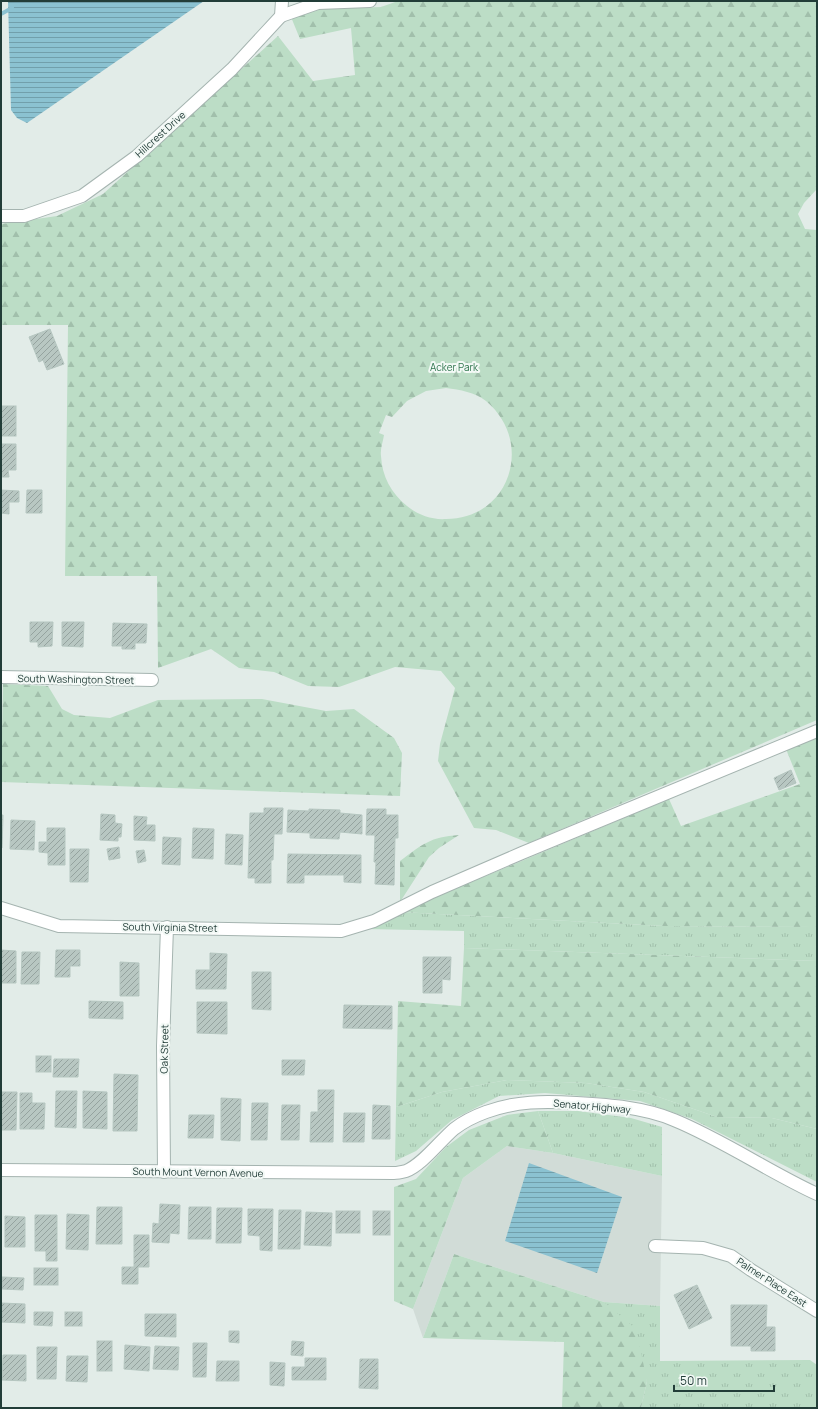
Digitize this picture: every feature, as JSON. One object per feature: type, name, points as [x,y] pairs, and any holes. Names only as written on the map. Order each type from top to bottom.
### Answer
[{"type":"street","points":[[282,1],[281,16],[318,3],[370,1]]},
{"type":"street","name":"Hillcrest Drive","points":[[1,216],[24,216],[82,196],[137,156],[232,69],[281,16]]},
{"type":"street","name":"South Washington Street","points":[[1,678],[152,680]]},
{"type":"street","name":"South Virginia Street","points":[[1,908],[59,926],[341,931],[374,921],[432,892],[522,853],[817,732]]},
{"type":"street","name":"Oak Street","points":[[164,1172],[163,1046],[167,927]]},
{"type":"street","name":"Senator Highway","points":[[394,1174],[406,1171],[418,1164],[455,1129],[484,1112],[526,1102],[567,1102],[630,1108],[674,1120],[795,1184],[817,1194]]},
{"type":"street","name":"South Mount Vernon Avenue","points":[[1,1170],[394,1174]]},
{"type":"street","name":"Palmer Place East","points":[[655,1246],[703,1248],[731,1256],[817,1311]]},
{"type":"shaded area","points":[[507,1146],[553,1153],[662,1176],[660,1306],[604,1302],[454,1254],[423,1338],[413,1309],[463,1178]]},
{"type":"green space","name":"Acker Park","points":[[398,1],[817,1],[817,189],[804,203],[798,214],[805,229],[817,230],[817,720],[529,843],[496,830],[474,828],[438,761],[440,744],[455,688],[441,671],[395,667],[339,687],[308,686],[274,672],[239,668],[211,649],[158,668],[157,576],[65,576],[68,325],[1,325],[1,224],[57,216],[103,194],[278,36],[313,81],[355,75],[351,28],[300,39],[291,17],[322,9],[381,7]],"holes":[[[446,388],[472,393],[486,401],[501,418],[509,437],[512,456],[508,475],[500,492],[486,506],[468,516],[436,519],[425,516],[411,509],[396,496],[388,484],[383,470],[381,451],[384,435],[379,433],[386,415],[392,417],[407,401],[426,391]]]},
{"type":"green space","points":[[3,684],[48,686],[62,709],[74,715],[110,718],[158,700],[262,699],[326,711],[354,709],[394,738],[402,753],[400,796],[1,782]]},
{"type":"green space","points":[[817,736],[817,927],[664,926],[400,912],[669,799],[681,826],[800,784],[786,749]]},
{"type":"green space","points":[[459,835],[439,848],[429,857],[400,902],[400,861],[427,842]]},
{"type":"green space","points":[[400,912],[664,926],[817,927],[817,961],[464,948],[464,931],[365,929]]},
{"type":"green space","points":[[464,948],[817,961],[817,1129],[772,1118],[717,1117],[644,1092],[586,1083],[507,1080],[442,1092],[396,1107],[398,1001],[461,1006]]},
{"type":"green space","points":[[507,1080],[586,1083],[644,1092],[717,1117],[772,1118],[817,1129],[817,1182],[692,1119],[640,1101],[545,1093],[499,1096],[452,1120],[416,1151],[395,1161],[396,1107],[442,1092]]},
{"type":"green space","points":[[538,1111],[578,1111],[631,1118],[662,1127],[662,1176],[553,1153]]},
{"type":"green space","points":[[538,1111],[553,1153],[507,1146],[463,1178],[413,1309],[394,1301],[394,1187],[416,1179],[446,1147],[469,1130],[507,1115]]},
{"type":"green space","points":[[454,1254],[604,1302],[636,1329],[647,1381],[641,1408],[562,1408],[564,1342],[423,1338]]},
{"type":"green space","points":[[604,1302],[660,1306],[660,1361],[810,1360],[817,1365],[817,1408],[641,1408],[647,1381]]},
{"type":"water","points":[[8,1],[204,1],[27,123],[17,118],[11,110]]},
{"type":"water","points":[[529,1163],[622,1197],[597,1273],[505,1241]]},
{"type":"building","points":[[50,329],[64,364],[47,370],[43,360],[39,362],[29,337]]},
{"type":"building","points":[[1,406],[16,406],[16,436],[1,436]]},
{"type":"building","points":[[1,444],[16,444],[16,470],[8,470],[9,477],[1,477]]},
{"type":"building","points":[[1,490],[19,491],[19,502],[9,502],[9,514],[1,513]]},
{"type":"building","points":[[27,490],[42,490],[42,513],[26,513]]},
{"type":"building","points":[[30,622],[53,622],[52,646],[38,647],[38,642],[30,642]]},
{"type":"building","points":[[62,622],[84,622],[83,647],[62,646]]},
{"type":"building","points":[[113,623],[147,624],[146,643],[135,643],[135,649],[122,649],[122,646],[112,646]]},
{"type":"building","points":[[791,770],[796,783],[779,790],[774,778]]},
{"type":"building","points":[[264,808],[283,808],[282,834],[274,834],[273,860],[271,860],[271,883],[255,883],[255,878],[248,878],[250,813],[264,813]]},
{"type":"building","points":[[309,809],[340,810],[340,813],[362,815],[362,834],[340,832],[339,839],[310,838],[310,833],[287,832],[288,810],[309,811]]},
{"type":"building","points":[[367,809],[386,809],[386,815],[398,815],[398,838],[395,838],[394,885],[375,884],[375,835],[366,835]]},
{"type":"building","points":[[101,814],[115,815],[115,823],[122,824],[121,837],[118,837],[118,841],[100,840]]},
{"type":"building","points":[[1,815],[3,815],[2,848],[1,848]]},
{"type":"building","points":[[134,816],[147,817],[146,825],[155,825],[155,841],[134,840]]},
{"type":"building","points":[[11,820],[35,821],[34,850],[10,849]]},
{"type":"building","points":[[47,828],[65,828],[65,865],[48,865],[48,853],[39,852],[39,842],[47,842]]},
{"type":"building","points":[[193,828],[214,829],[213,859],[192,858]]},
{"type":"building","points":[[226,834],[243,835],[242,865],[225,864]]},
{"type":"building","points":[[163,837],[181,838],[180,865],[162,864]]},
{"type":"building","points":[[119,847],[120,858],[109,860],[107,849]]},
{"type":"building","points":[[70,849],[89,849],[88,882],[70,882]]},
{"type":"building","points":[[144,850],[146,861],[138,863],[136,851]]},
{"type":"building","points":[[288,854],[361,855],[361,883],[344,882],[344,875],[304,875],[304,883],[287,883]]},
{"type":"building","points":[[1,950],[16,951],[16,983],[1,983]]},
{"type":"building","points":[[56,950],[80,950],[80,966],[70,966],[70,977],[55,977]]},
{"type":"building","points":[[22,952],[40,952],[39,984],[21,984]]},
{"type":"building","points":[[210,953],[227,954],[226,989],[196,989],[196,970],[210,970]]},
{"type":"building","points":[[423,957],[451,957],[450,980],[442,979],[442,993],[423,993]]},
{"type":"building","points":[[120,962],[139,963],[139,996],[120,996]]},
{"type":"building","points":[[252,972],[271,972],[271,1010],[252,1009]]},
{"type":"building","points":[[89,1001],[123,1002],[123,1019],[89,1018]]},
{"type":"building","points":[[197,1002],[227,1002],[227,1034],[197,1033]]},
{"type":"building","points":[[344,1005],[392,1006],[392,1029],[343,1028]]},
{"type":"building","points":[[36,1056],[51,1056],[51,1072],[36,1072]]},
{"type":"building","points":[[54,1059],[79,1059],[78,1077],[53,1077]]},
{"type":"building","points":[[282,1060],[305,1060],[304,1075],[282,1075]]},
{"type":"building","points":[[114,1074],[138,1075],[137,1131],[113,1131]]},
{"type":"building","points":[[318,1090],[334,1090],[333,1142],[310,1142],[311,1112],[318,1112]]},
{"type":"building","points":[[56,1091],[77,1091],[76,1128],[55,1127]]},
{"type":"building","points":[[83,1091],[107,1092],[107,1129],[83,1128]]},
{"type":"building","points":[[1,1092],[17,1092],[16,1130],[1,1130]]},
{"type":"building","points":[[20,1093],[32,1093],[32,1103],[45,1103],[44,1129],[20,1129]]},
{"type":"building","points":[[221,1098],[241,1099],[240,1141],[221,1140]]},
{"type":"building","points":[[252,1103],[268,1103],[267,1140],[251,1140]]},
{"type":"building","points":[[282,1105],[300,1105],[299,1140],[281,1140]]},
{"type":"building","points":[[373,1105],[390,1106],[390,1139],[372,1139]]},
{"type":"building","points":[[344,1113],[365,1113],[364,1142],[343,1142]]},
{"type":"building","points":[[189,1115],[214,1115],[213,1138],[188,1138]]},
{"type":"building","points":[[160,1204],[180,1205],[179,1234],[170,1233],[169,1243],[152,1242],[153,1223],[159,1224]]},
{"type":"building","points":[[97,1207],[122,1207],[122,1244],[96,1244]]},
{"type":"building","points":[[189,1207],[211,1207],[211,1239],[188,1239]]},
{"type":"building","points":[[217,1208],[242,1208],[241,1243],[216,1243]]},
{"type":"building","points":[[248,1209],[273,1209],[272,1251],[260,1250],[260,1236],[248,1235]]},
{"type":"building","points":[[279,1210],[301,1210],[300,1249],[278,1249]]},
{"type":"building","points":[[336,1211],[360,1211],[360,1233],[336,1233]]},
{"type":"building","points":[[373,1211],[390,1211],[390,1235],[373,1235]]},
{"type":"building","points":[[306,1212],[332,1213],[331,1246],[304,1245]]},
{"type":"building","points":[[67,1214],[89,1215],[88,1250],[66,1249]]},
{"type":"building","points":[[35,1215],[57,1215],[57,1261],[46,1261],[46,1251],[35,1251]]},
{"type":"building","points":[[5,1216],[25,1217],[25,1247],[5,1247]]},
{"type":"building","points":[[134,1235],[149,1235],[149,1267],[138,1267],[138,1284],[122,1284],[122,1267],[134,1267]]},
{"type":"building","points":[[34,1268],[58,1268],[58,1285],[34,1285]]},
{"type":"building","points":[[2,1277],[24,1278],[23,1290],[2,1289]]},
{"type":"building","points":[[697,1285],[712,1318],[689,1329],[674,1295]]},
{"type":"building","points":[[1,1303],[25,1304],[25,1323],[1,1322]]},
{"type":"building","points":[[731,1305],[767,1305],[766,1327],[775,1327],[775,1351],[751,1351],[751,1346],[731,1346]]},
{"type":"building","points":[[34,1312],[53,1312],[52,1326],[34,1325]]},
{"type":"building","points":[[65,1312],[82,1312],[82,1326],[65,1326]]},
{"type":"building","points":[[145,1314],[176,1314],[176,1337],[145,1336]]},
{"type":"building","points":[[229,1331],[239,1331],[239,1343],[229,1342]]},
{"type":"building","points":[[97,1341],[112,1341],[112,1371],[97,1371]]},
{"type":"building","points":[[292,1341],[304,1342],[303,1356],[291,1355]]},
{"type":"building","points":[[193,1343],[207,1343],[206,1377],[193,1377]]},
{"type":"building","points":[[125,1345],[150,1347],[149,1371],[124,1369]]},
{"type":"building","points":[[155,1346],[179,1347],[178,1370],[153,1369]]},
{"type":"building","points":[[37,1347],[57,1347],[56,1379],[37,1379]]},
{"type":"building","points":[[3,1355],[26,1355],[26,1381],[2,1380]]},
{"type":"building","points":[[67,1356],[88,1356],[87,1382],[66,1381]]},
{"type":"building","points":[[305,1358],[326,1358],[326,1380],[292,1380],[292,1367],[305,1367]]},
{"type":"building","points":[[360,1359],[378,1359],[378,1389],[359,1388]]},
{"type":"building","points":[[217,1361],[239,1361],[239,1381],[216,1381]]},
{"type":"building","points":[[270,1362],[285,1363],[284,1386],[270,1385]]},
{"type":"waterway","points":[[1,14],[12,8]]}]
